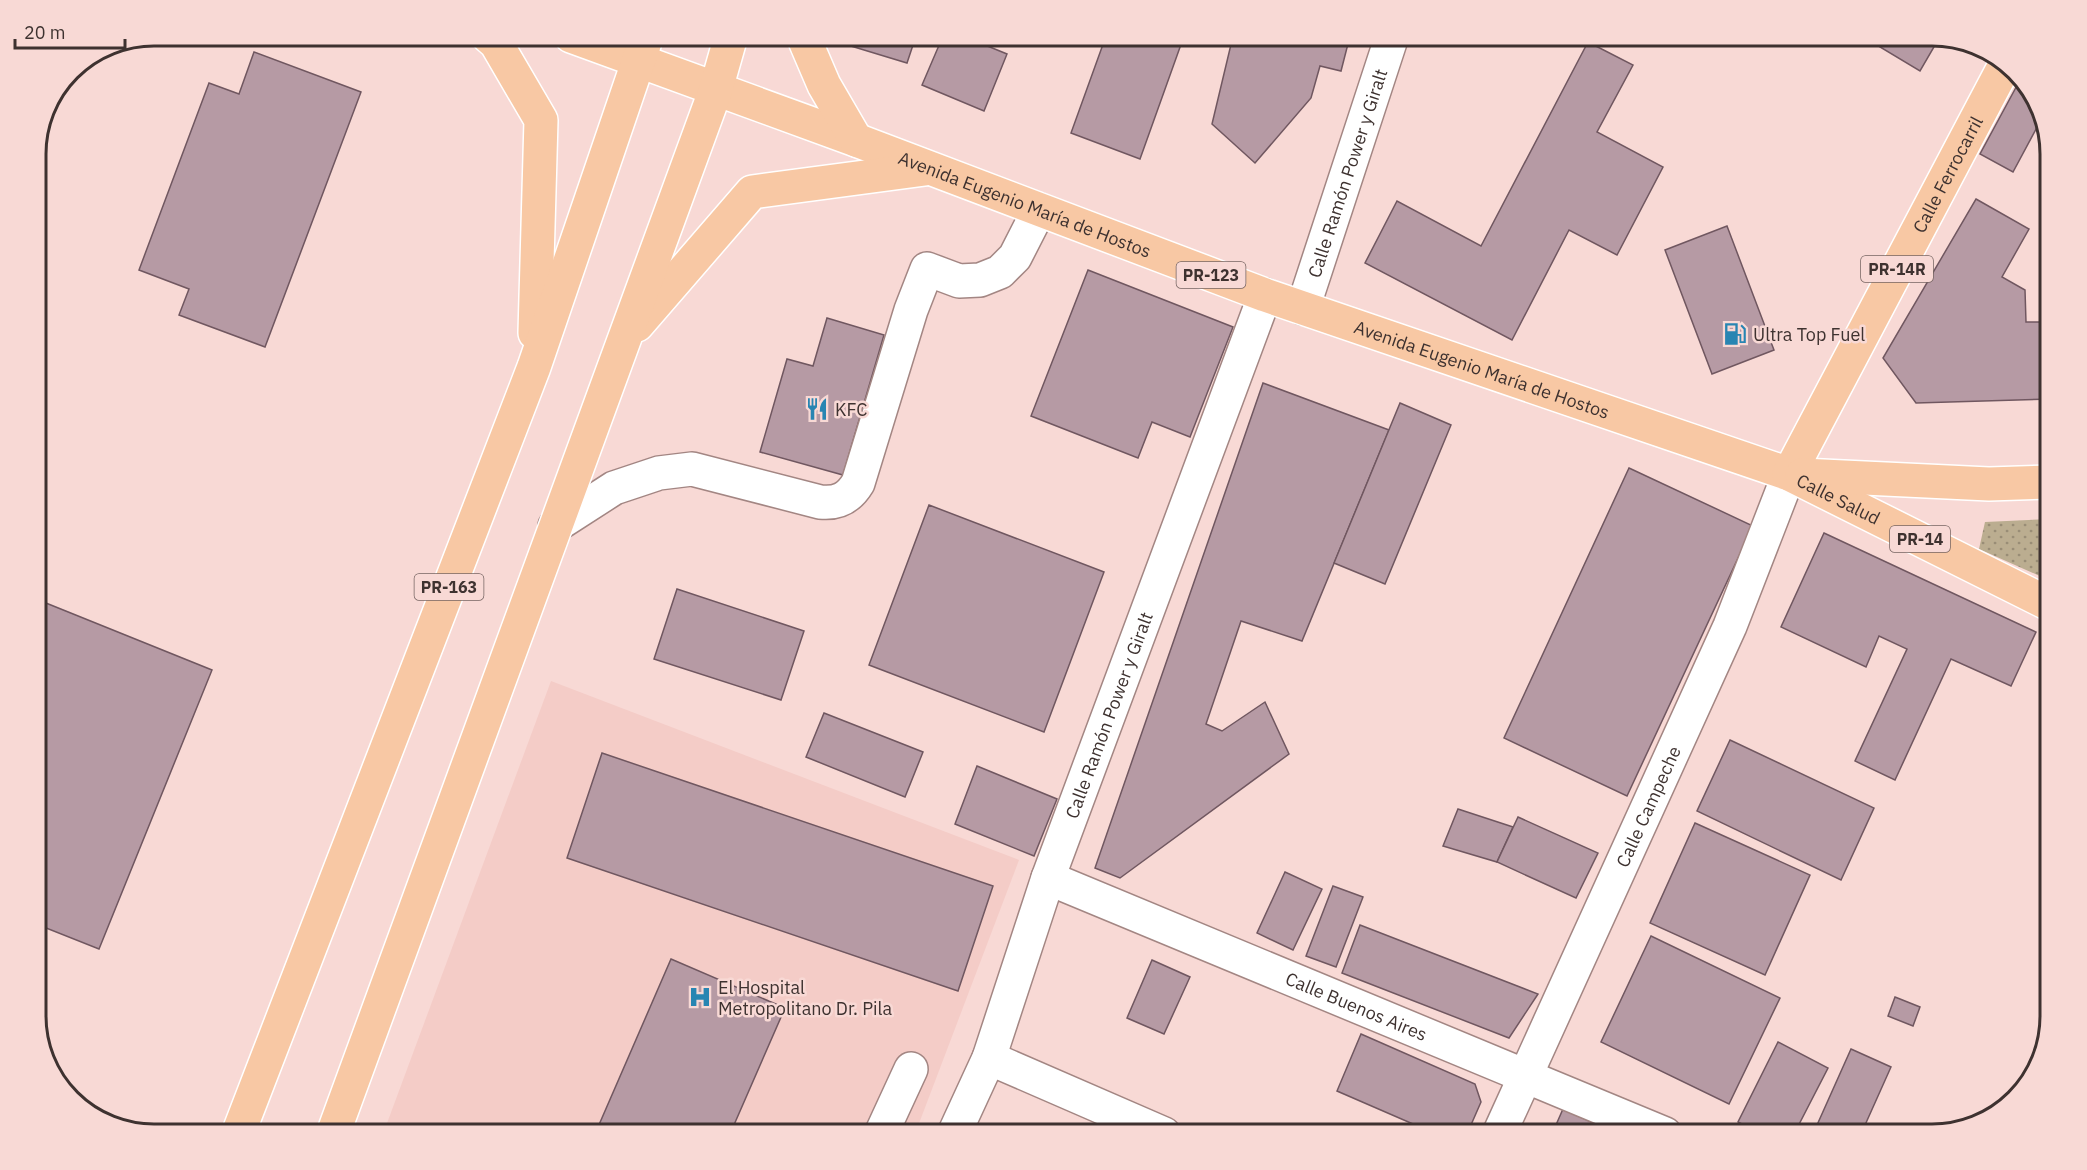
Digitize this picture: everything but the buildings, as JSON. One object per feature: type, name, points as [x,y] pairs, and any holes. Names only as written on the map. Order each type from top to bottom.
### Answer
[{"type":"main road","points":[[498,47],[541,120],[534,367]]},
{"type":"main road","points":[[337,1124],[716,89],[728,47]]},
{"type":"main road","points":[[808,47],[824,85],[856,140]]},
{"type":"main road","name":"PR-163","points":[[242,1124],[534,367],[643,49]]},
{"type":"main road","name":"Avenida Eugenio María de Hostos","points":[[643,49],[716,89],[1264,295],[1789,474]]},
{"type":"main road","name":"Calle Ferrocarril","points":[[1789,474],[2001,71]]},
{"type":"main road","points":[[624,340],[752,192],[929,168]]},
{"type":"main road","points":[[1789,474],[1989,484],[2040,483]]},
{"type":"main road","name":"Calle Salud","points":[[1789,474],[2040,600]]},
{"type":"street","name":"Calle Ramón Power y Giralt","points":[[1303,308],[1389,46]]},
{"type":"street","points":[[555,526],[614,488],[659,473],[692,469],[820,502],[838,502],[846,497],[858,483],[911,310],[927,269],[959,281],[980,280],[1000,272],[1016,257],[1039,210]]},
{"type":"street","name":"Calle Ramón Power y Giralt","points":[[959,1124],[989,1058],[1048,878],[1264,295]]},
{"type":"street","name":"Calle Campeche","points":[[1504,1124],[1730,626],[1789,474]]},
{"type":"street","name":"Calle Buenos Aires","points":[[1048,878],[1641,1124]]},
{"type":"street","points":[[989,1058],[1141,1124]]},
{"type":"street","points":[[886,1124],[911,1069]]},
{"type":"shaded area","points":[[2040,520],[2040,576],[1979,549],[1985,522]]},
{"type":"shaded area","name":"El Hospital Metropolitano Dr. Pila","points":[[551,681],[1019,860],[919,1124],[387,1124]]},
{"type":"place","name":"Ultra Top Fuel","points":[[1735,334]]},
{"type":"place","name":"KFC","points":[[817,409]]},
{"type":"place","name":"El Hospital Metropolitano Dr. Pila","points":[[700,997]]}]
